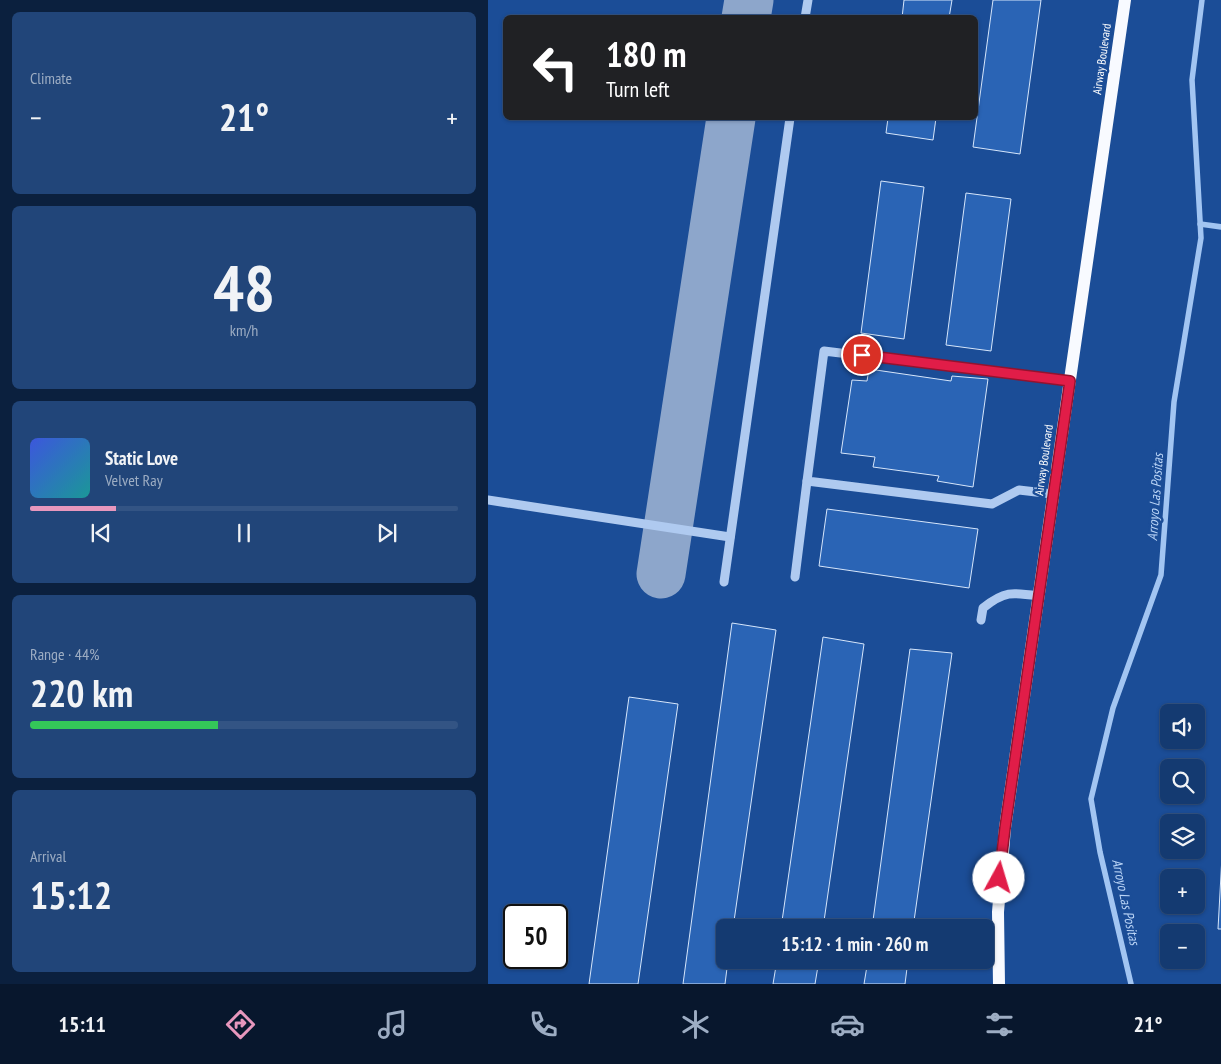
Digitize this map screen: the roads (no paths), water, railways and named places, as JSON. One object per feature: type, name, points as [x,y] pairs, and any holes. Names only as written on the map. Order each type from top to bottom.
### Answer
[{"type":"main road","name":"Airway Boulevard","points":[[999,984],[999,878],[1124,0]]},
{"type":"lane","points":[[806,15],[808,0]]},
{"type":"lane","points":[[724,582],[790,120]]},
{"type":"lane","points":[[795,577],[824,350],[1070,381]]},
{"type":"lane","points":[[808,481],[992,504],[1019,490],[1053,494]]},
{"type":"lane","points":[[488,500],[730,537]]},
{"type":"lane","points":[[981,620],[983,608],[998,596],[1017,592],[1038,596]]},
{"type":"waterway","name":"Arroyo Las Positas","points":[[1131,984],[1100,852],[1091,799],[1113,708],[1161,575],[1174,402],[1201,238],[1192,80],[1202,0]]},
{"type":"waterway","points":[[1200,224],[1222,227]]}]
